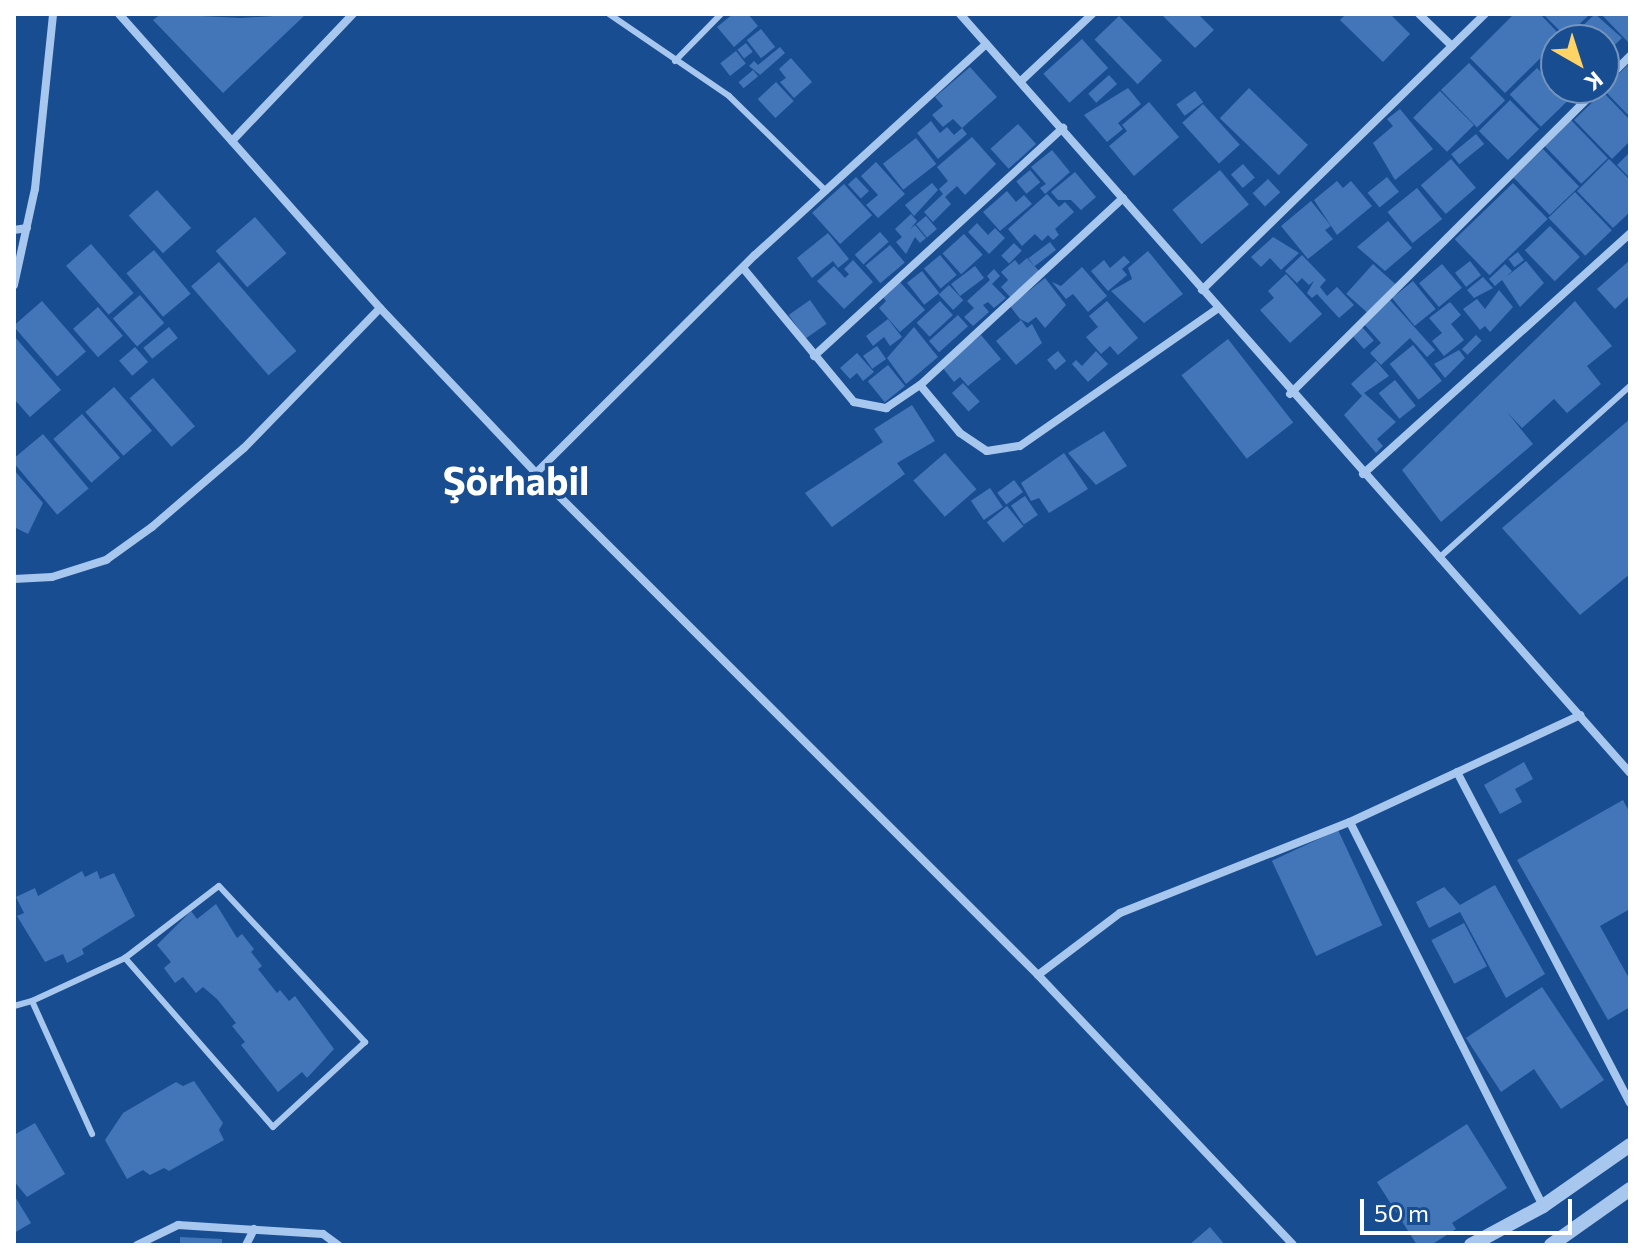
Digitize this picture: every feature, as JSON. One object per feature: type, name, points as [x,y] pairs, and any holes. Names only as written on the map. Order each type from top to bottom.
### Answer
[{"type":"street","points":[[14,285],[27,228],[53,14]]},
{"type":"street","points":[[119,14],[380,308],[536,473],[1038,975],[1293,1245]]},
{"type":"street","points":[[232,141],[353,14]]},
{"type":"street","points":[[960,14],[1063,128],[1290,394],[1630,773]]},
{"type":"street","points":[[1021,81],[1092,14]]},
{"type":"street","points":[[1419,14],[1452,46]]},
{"type":"street","points":[[1202,290],[1485,14]]},
{"type":"street","points":[[536,473],[743,268],[986,44]]},
{"type":"street","points":[[1290,394],[1582,104]]},
{"type":"street","points":[[814,356],[1063,128]]},
{"type":"street","points":[[743,268],[814,356],[864,407],[886,408],[920,385],[1123,198]]},
{"type":"street","points":[[14,230],[27,228]]},
{"type":"street","points":[[1363,474],[1630,234]]},
{"type":"street","points":[[14,579],[52,577],[106,560],[152,527],[244,448],[380,308]]},
{"type":"street","points":[[920,385],[960,433],[996,452],[1034,438],[1217,309]]},
{"type":"street","points":[[1038,975],[1120,913],[1350,822],[1580,715]]},
{"type":"street","points":[[1457,772],[1630,1103]]},
{"type":"street","points":[[1350,822],[1543,1206]]},
{"type":"street","points":[[1471,1245],[1543,1206],[1630,1145]]},
{"type":"street","points":[[1551,1245],[1630,1189]]},
{"type":"street","points":[[137,1245],[178,1225],[323,1234],[338,1245]]},
{"type":"street","points":[[246,1245],[254,1229]]},
{"type":"lane","points":[[609,14],[675,61],[701,74],[757,119],[826,191]]},
{"type":"lane","points":[[675,61],[721,14]]},
{"type":"lane","points":[[1439,558],[1630,386]]},
{"type":"lane","points":[[14,1006],[32,1001],[125,958],[219,886],[365,1042],[273,1127],[125,958]]},
{"type":"lane","points":[[32,1001],[92,1134]]},
{"type":"building","points":[[161,14],[241,18],[306,14],[223,93],[153,20]]},
{"type":"building","points":[[733,14],[748,14],[758,26],[734,47],[717,27]]},
{"type":"building","points":[[1161,14],[1198,14],[1214,30],[1195,48]]},
{"type":"building","points":[[1346,14],[1390,14],[1410,34],[1383,62],[1340,20]]},
{"type":"building","points":[[1514,14],[1540,14],[1550,24],[1540,24],[1540,59],[1505,93],[1470,58]]},
{"type":"building","points":[[1543,14],[1590,14],[1580,24],[1553,24]]},
{"type":"building","points":[[1595,14],[1606,24],[1585,24]]},
{"type":"building","points":[[1601,14],[1630,14],[1630,44],[1620,34],[1620,24],[1611,24]]},
{"type":"building","points":[[1119,16],[1162,61],[1138,84],[1095,40]]},
{"type":"building","points":[[761,29],[775,47],[761,58],[747,40]]},
{"type":"building","points":[[1082,39],[1108,68],[1069,103],[1043,74]]},
{"type":"building","points":[[746,43],[753,52],[744,58],[737,50]]},
{"type":"building","points":[[780,47],[785,53],[760,75],[749,66],[754,61],[758,65]]},
{"type":"building","points":[[736,51],[746,64],[730,76],[720,63]]},
{"type":"building","points":[[791,58],[812,82],[794,98],[780,82],[786,78],[779,69]]},
{"type":"building","points":[[1469,63],[1505,100],[1477,127],[1441,90]]},
{"type":"building","points":[[1630,63],[1630,117],[1617,104],[1620,104],[1620,73]]},
{"type":"building","points":[[970,67],[997,97],[962,128],[953,119],[943,127],[932,115],[943,106],[935,97]]},
{"type":"building","points":[[1537,68],[1540,71],[1540,104],[1565,104],[1541,127],[1510,94]]},
{"type":"building","points":[[753,70],[758,76],[744,88],[738,82]]},
{"type":"building","points":[[1109,75],[1117,84],[1096,103],[1088,94]]},
{"type":"building","points":[[776,82],[794,101],[775,118],[758,99]]},
{"type":"building","points":[[1128,88],[1141,104],[1118,123],[1123,129],[1107,142],[1084,115]]},
{"type":"building","points":[[1249,88],[1308,145],[1279,175],[1220,118]]},
{"type":"building","points":[[1195,91],[1203,102],[1185,116],[1176,105]]},
{"type":"building","points":[[1440,91],[1474,125],[1447,152],[1413,118]]},
{"type":"building","points":[[1510,100],[1539,129],[1508,160],[1479,131]]},
{"type":"building","points":[[1149,102],[1179,137],[1134,176],[1109,146],[1127,131],[1122,125]]},
{"type":"building","points":[[1203,104],[1240,145],[1219,164],[1182,123]]},
{"type":"building","points":[[1591,104],[1615,104],[1630,120],[1630,141],[1612,159],[1574,120]]},
{"type":"building","points":[[1400,109],[1433,149],[1395,180],[1373,143],[1393,126],[1387,119]]},
{"type":"building","points":[[1571,120],[1608,158],[1581,184],[1544,146]]},
{"type":"building","points":[[931,121],[940,133],[947,127],[954,135],[962,128],[967,134],[938,159],[917,133]]},
{"type":"building","points":[[1018,124],[1036,144],[1009,169],[991,149]]},
{"type":"building","points":[[1476,134],[1484,144],[1459,164],[1451,154]]},
{"type":"building","points":[[972,137],[996,164],[965,195],[957,186],[945,197],[951,204],[933,222],[924,212],[943,194],[939,189],[948,181],[937,167]]},
{"type":"building","points":[[916,138],[936,164],[903,190],[883,164]]},
{"type":"building","points":[[1543,149],[1579,186],[1550,215],[1514,177]]},
{"type":"building","points":[[1052,150],[1070,172],[1045,194],[1040,188],[1046,184],[1031,167]]},
{"type":"building","points":[[1630,152],[1630,178],[1617,165]]},
{"type":"building","points":[[1451,159],[1476,188],[1446,214],[1421,185]]},
{"type":"building","points":[[1609,159],[1630,180],[1630,212],[1613,228],[1577,191]]},
{"type":"building","points":[[876,162],[905,194],[878,218],[866,205],[878,195],[861,176]]},
{"type":"building","points":[[1243,164],[1255,178],[1243,188],[1231,174]]},
{"type":"building","points":[[1030,170],[1040,182],[1026,194],[1016,182]]},
{"type":"building","points":[[1220,170],[1249,204],[1201,244],[1173,210]]},
{"type":"building","points":[[1075,172],[1096,197],[1081,210],[1071,200],[1058,200],[1051,192]]},
{"type":"building","points":[[856,177],[869,191],[861,198],[848,185]]},
{"type":"building","points":[[1387,177],[1399,192],[1380,207],[1368,193]]},
{"type":"building","points":[[1268,179],[1280,192],[1265,206],[1253,193]]},
{"type":"building","points":[[1337,181],[1343,188],[1351,181],[1372,206],[1337,235],[1314,200]]},
{"type":"building","points":[[932,183],[938,190],[914,216],[905,205]]},
{"type":"building","points":[[1513,183],[1548,219],[1489,275],[1455,239]]},
{"type":"building","points":[[844,184],[872,215],[840,244],[812,213]]},
{"type":"building","points":[[1417,188],[1442,219],[1413,243],[1387,212]]},
{"type":"building","points":[[157,190],[191,228],[163,253],[129,215]]},
{"type":"building","points":[[1007,191],[1016,202],[1024,195],[1032,204],[1000,231],[983,212]]},
{"type":"building","points":[[1575,192],[1612,230],[1585,256],[1548,218]]},
{"type":"building","points":[[1047,194],[1059,207],[1065,202],[1074,212],[1055,229],[1059,235],[1053,240],[1048,235],[1042,241],[1035,234],[1022,246],[1008,229]]},
{"type":"building","points":[[1311,201],[1331,226],[1325,230],[1333,239],[1308,259],[1281,226]]},
{"type":"building","points":[[911,214],[917,221],[910,229],[915,225],[926,238],[920,243],[915,237],[906,254],[896,242],[902,237],[895,229]]},
{"type":"building","points":[[926,216],[937,229],[927,237],[916,224]]},
{"type":"building","points":[[255,217],[286,253],[247,287],[216,251]]},
{"type":"building","points":[[1388,221],[1412,248],[1385,271],[1357,247]]},
{"type":"building","points":[[977,223],[988,235],[995,228],[1005,238],[989,254],[968,232]]},
{"type":"building","points":[[1550,226],[1580,257],[1555,281],[1525,250]]},
{"type":"building","points":[[880,232],[889,242],[863,264],[855,255]]},
{"type":"building","points":[[828,233],[849,259],[838,268],[833,261],[812,278],[797,258]]},
{"type":"building","points":[[964,234],[983,255],[961,274],[942,253]]},
{"type":"building","points":[[1273,237],[1299,253],[1281,270],[1270,258],[1261,267],[1251,257]]},
{"type":"building","points":[[1050,242],[1056,250],[1034,266],[1028,258]]},
{"type":"building","points":[[1014,243],[1022,251],[1009,264],[1001,256]]},
{"type":"building","points":[[91,244],[134,293],[109,315],[66,266]]},
{"type":"building","points":[[890,245],[905,263],[880,283],[865,266]]},
{"type":"building","points":[[154,250],[191,294],[163,317],[126,273]]},
{"type":"building","points":[[1148,251],[1183,294],[1144,323],[1111,291],[1132,279],[1128,268]]},
{"type":"building","points":[[1518,252],[1524,260],[1514,267],[1508,259]]},
{"type":"building","points":[[940,255],[957,275],[941,288],[924,268]]},
{"type":"building","points":[[1302,255],[1326,280],[1320,287],[1327,296],[1337,287],[1354,305],[1339,318],[1317,294],[1312,298],[1307,293],[1314,281],[1309,285],[1302,278],[1297,283],[1285,271]]},
{"type":"building","points":[[1124,256],[1130,262],[1122,269],[1127,275],[1108,291],[1091,271],[1104,260],[1110,268]]},
{"type":"building","points":[[1027,258],[1040,272],[1011,298],[1001,287],[1008,280],[1001,272],[1015,260],[1019,265]]},
{"type":"building","points":[[853,260],[873,282],[844,309],[817,281],[834,266],[845,278],[849,274],[844,269]]},
{"type":"building","points":[[1630,260],[1630,295],[1615,309],[1597,289]]},
{"type":"building","points":[[1470,261],[1481,275],[1466,287],[1455,273]]},
{"type":"building","points":[[1526,261],[1544,283],[1520,307],[1502,280],[1495,286],[1489,279],[1505,264],[1512,271],[1506,277]]},
{"type":"building","points":[[219,262],[296,351],[268,375],[191,286]]},
{"type":"building","points":[[1373,264],[1395,284],[1369,314],[1346,294]]},
{"type":"building","points":[[1442,264],[1462,288],[1439,307],[1419,283]]},
{"type":"building","points":[[975,266],[984,278],[960,296],[951,284]]},
{"type":"building","points":[[1082,267],[1107,296],[1088,312],[1073,294],[1066,299],[1052,282],[1061,286]]},
{"type":"building","points":[[994,269],[1000,276],[992,284],[1006,298],[994,308],[988,302],[983,305],[989,312],[973,326],[964,317],[974,308],[967,301],[990,280],[987,276]]},
{"type":"building","points":[[922,271],[939,293],[924,305],[907,283]]},
{"type":"building","points":[[1286,274],[1322,314],[1290,343],[1260,310],[1274,298],[1268,291]]},
{"type":"building","points":[[1483,277],[1493,288],[1474,298],[1467,290]]},
{"type":"building","points":[[1045,278],[1066,305],[1045,328],[1036,317],[1028,323],[1020,319],[1010,306]]},
{"type":"building","points":[[899,281],[925,310],[900,332],[879,308],[886,301],[882,296]]},
{"type":"building","points":[[1413,281],[1436,309],[1415,326],[1392,298]]},
{"type":"building","points":[[949,285],[963,300],[953,310],[939,295]]},
{"type":"building","points":[[1499,290],[1513,307],[1490,332],[1485,326],[1480,330],[1463,309],[1477,299],[1485,309]]},
{"type":"building","points":[[140,295],[164,323],[137,347],[113,319]]},
{"type":"building","points":[[810,300],[827,324],[805,339],[789,315]]},
{"type":"building","points":[[1390,300],[1435,350],[1427,357],[1410,338],[1381,365],[1370,353],[1381,343],[1364,324]]},
{"type":"building","points":[[42,301],[86,352],[57,376],[14,327]]},
{"type":"building","points":[[940,301],[953,315],[930,337],[917,323]]},
{"type":"building","points":[[1107,301],[1138,338],[1118,355],[1110,346],[1101,354],[1086,337],[1098,327],[1089,316]]},
{"type":"building","points":[[1575,301],[1612,346],[1587,366],[1601,384],[1567,413],[1554,399],[1522,428],[1507,412],[1533,444],[1441,522],[1402,470]]},
{"type":"building","points":[[1450,302],[1461,315],[1451,324],[1464,340],[1444,356],[1432,341],[1442,333],[1429,318]]},
{"type":"building","points":[[98,307],[123,336],[98,357],[73,329]]},
{"type":"building","points":[[958,315],[968,326],[939,352],[929,341]]},
{"type":"building","points":[[888,319],[902,337],[890,346],[884,337],[873,346],[866,336]]},
{"type":"building","points":[[1021,320],[1027,328],[1032,324],[1042,343],[1016,365],[996,341]]},
{"type":"building","points":[[169,327],[178,338],[152,359],[143,348]]},
{"type":"building","points":[[914,327],[938,357],[906,384],[887,358]]},
{"type":"building","points":[[1362,327],[1374,341],[1364,349],[1352,336]]},
{"type":"building","points":[[981,335],[1001,359],[968,386],[960,377],[954,382],[942,367]]},
{"type":"building","points":[[1476,335],[1482,341],[1468,355],[1462,349]]},
{"type":"building","points":[[14,336],[61,390],[30,417],[14,399]]},
{"type":"building","points":[[1228,339],[1293,423],[1247,459],[1182,375]]},
{"type":"building","points":[[1413,345],[1442,381],[1419,400],[1390,364]]},
{"type":"building","points":[[877,346],[886,359],[872,369],[863,356]]},
{"type":"building","points":[[135,347],[148,362],[132,376],[119,361]]},
{"type":"building","points":[[1459,350],[1465,358],[1445,378],[1434,364]]},
{"type":"building","points":[[1058,351],[1066,361],[1055,370],[1047,360]]},
{"type":"building","points":[[1096,351],[1108,364],[1088,382],[1072,364],[1076,360],[1082,366]]},
{"type":"building","points":[[857,353],[874,372],[863,381],[857,373],[850,379],[840,368]]},
{"type":"building","points":[[1376,361],[1389,376],[1364,393],[1396,422],[1377,439],[1383,446],[1376,453],[1344,415],[1362,396],[1351,384]]},
{"type":"building","points":[[888,365],[905,386],[885,402],[868,381]]},
{"type":"building","points":[[153,378],[195,426],[172,447],[130,398]]},
{"type":"building","points":[[1395,380],[1416,406],[1399,419],[1379,393]]},
{"type":"building","points":[[963,383],[980,402],[969,412],[952,393]]},
{"type":"building","points":[[114,387],[152,431],[123,456],[85,412]]},
{"type":"building","points":[[912,405],[935,441],[897,463],[905,474],[832,527],[805,493],[883,442],[874,429]]},
{"type":"building","points":[[82,414],[120,458],[91,483],[53,439]]},
{"type":"building","points":[[1630,419],[1630,574],[1580,615],[1502,528]]},
{"type":"building","points":[[1104,431],[1127,466],[1096,485],[1068,453]]},
{"type":"building","points":[[43,434],[89,488],[57,515],[14,463],[14,458]]},
{"type":"building","points":[[945,453],[976,489],[945,517],[913,481]]},
{"type":"building","points":[[1064,453],[1088,489],[1049,513],[1039,498],[1031,501],[1021,483]]},
{"type":"building","points":[[14,470],[43,503],[28,534],[14,527]]},
{"type":"building","points":[[1014,480],[1023,492],[1006,505],[997,493]]},
{"type":"building","points":[[990,488],[1003,507],[984,520],[971,501]]},
{"type":"building","points":[[1025,496],[1038,515],[1024,525],[1011,506]]},
{"type":"building","points":[[1007,506],[1023,526],[1003,543],[987,522]]},
{"type":"building","points":[[1524,762],[1533,779],[1515,789],[1522,802],[1500,814],[1484,785]]},
{"type":"building","points":[[1623,800],[1630,813],[1630,909],[1600,926],[1630,980],[1630,1007],[1608,1020],[1517,860]]},
{"type":"building","points":[[1338,830],[1382,925],[1316,956],[1272,861]]},
{"type":"building","points":[[82,871],[85,877],[97,871],[100,879],[114,873],[135,916],[82,949],[84,954],[67,963],[63,954],[45,962],[17,916],[24,913],[16,897],[35,888],[38,896]]},
{"type":"building","points":[[1495,885],[1545,974],[1506,998],[1460,912],[1429,928],[1416,902],[1444,887],[1460,905]]},
{"type":"building","points":[[216,904],[237,938],[242,934],[254,949],[251,952],[262,966],[258,969],[277,993],[280,990],[289,1001],[295,996],[334,1049],[307,1078],[302,1072],[278,1092],[241,1045],[245,1042],[232,1026],[236,1023],[217,999],[203,987],[196,993],[183,977],[175,983],[164,968],[171,962],[157,945],[191,911],[197,919]]},
{"type":"building","points":[[1464,923],[1487,966],[1454,984],[1431,940]]},
{"type":"building","points":[[1542,987],[1604,1080],[1561,1109],[1534,1069],[1501,1092],[1466,1038]]},
{"type":"building","points":[[194,1081],[223,1123],[219,1130],[224,1140],[169,1171],[164,1168],[150,1175],[143,1170],[127,1179],[105,1140],[123,1113],[176,1082],[183,1086]]},
{"type":"building","points":[[35,1123],[65,1174],[27,1197],[14,1181],[14,1135]]},
{"type":"building","points":[[1467,1124],[1507,1188],[1452,1223],[1456,1229],[1431,1245],[1417,1245],[1377,1182]]},
{"type":"building","points":[[14,1195],[31,1223],[14,1233]]},
{"type":"building","points":[[1210,1227],[1225,1245],[1189,1245]]},
{"type":"building","points":[[180,1237],[222,1239],[222,1245],[180,1245]]},
{"type":"district","name":"Şörhabil","points":[[516,480]]}]
